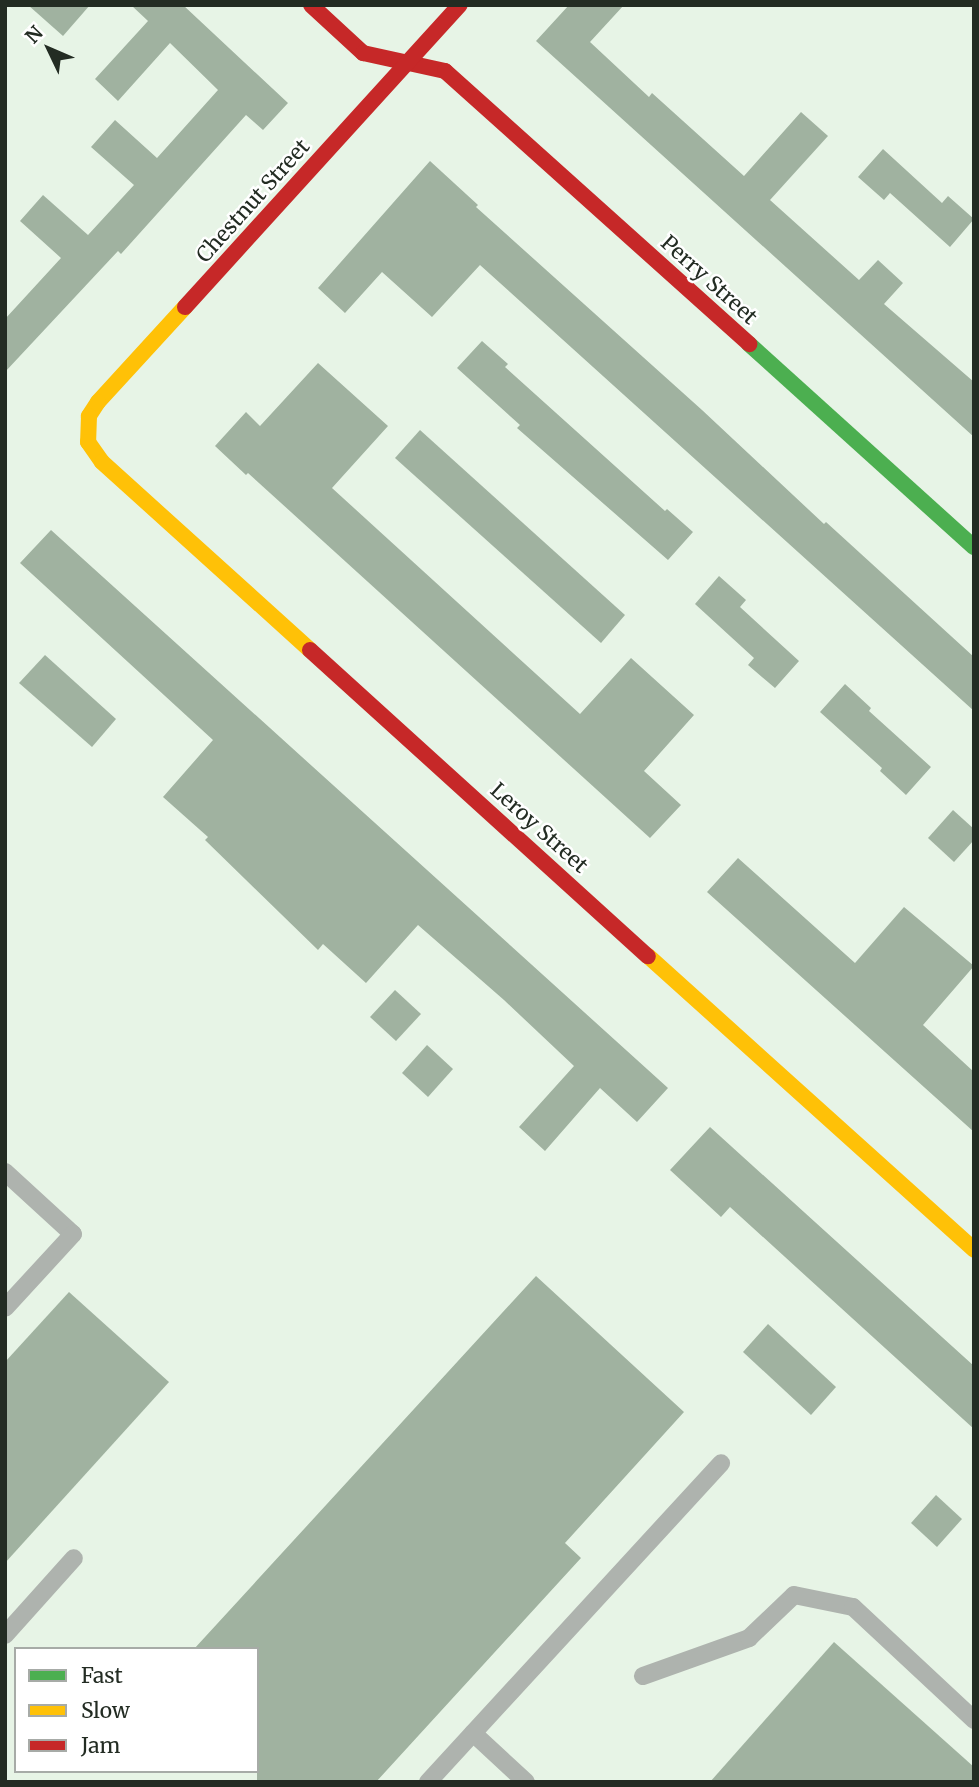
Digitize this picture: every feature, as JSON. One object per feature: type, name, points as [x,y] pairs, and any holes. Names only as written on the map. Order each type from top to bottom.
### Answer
[{"type":"street","name":"Perry Street","points":[[311,5],[363,53],[449,75],[974,547]]},
{"type":"street","name":"Chestnut Street","points":[[86,431],[89,416],[98,402],[460,5]]},
{"type":"street","name":"Leroy Street","points":[[86,431],[88,442],[102,462],[974,1250]]},
{"type":"lane","points":[[5,1172],[73,1234],[5,1308]]},
{"type":"lane","points":[[428,1782],[721,1463]]},
{"type":"lane","points":[[5,1635],[74,1558]]},
{"type":"lane","points":[[643,1676],[749,1638],[794,1595],[852,1607],[974,1720]]},
{"type":"lane","points":[[473,1733],[526,1782]]},
{"type":"building","points":[[28,5],[90,5],[63,36]]},
{"type":"building","points":[[131,5],[183,5],[288,103],[263,130],[246,115],[121,254],[118,251],[5,372],[5,319],[61,258],[20,221],[43,195],[88,235],[134,185],[91,147],[115,120],[157,158],[218,90],[170,43],[118,101],[95,79],[148,21]]},
{"type":"building","points":[[569,5],[624,5],[590,42],[649,97],[652,93],[744,176],[801,112],[828,136],[770,200],[859,280],[878,260],[903,283],[884,304],[974,382],[974,437],[536,41]]},
{"type":"building","points":[[883,149],[942,203],[948,196],[974,219],[950,247],[890,193],[884,200],[858,177]]},
{"type":"building","points":[[430,161],[478,205],[476,207],[974,657],[974,711],[480,265],[432,317],[382,272],[345,313],[318,288]]},
{"type":"building","points":[[482,341],[508,364],[505,367],[665,511],[667,509],[693,532],[668,560],[517,428],[520,425],[457,368]]},
{"type":"building","points":[[318,363],[388,426],[332,488],[580,714],[631,658],[694,715],[644,771],[681,805],[650,838],[215,446],[246,412],[260,426]]},
{"type":"building","points":[[420,430],[625,615],[601,643],[395,458]]},
{"type":"building","points":[[51,530],[668,1088],[637,1122],[600,1088],[545,1151],[519,1127],[574,1066],[504,1000],[418,925],[366,983],[323,944],[318,950],[205,840],[208,837],[163,797],[213,740],[20,563]]},
{"type":"building","points":[[719,576],[746,600],[740,607],[799,661],[775,688],[748,665],[754,658],[695,604]]},
{"type":"building","points":[[45,655],[116,719],[92,747],[19,683]]},
{"type":"building","points":[[845,684],[871,708],[869,711],[931,767],[906,795],[880,771],[882,768],[820,712]]},
{"type":"building","points":[[953,810],[974,829],[974,840],[954,862],[928,838]]},
{"type":"building","points":[[738,858],[855,963],[904,907],[974,966],[923,1025],[974,1072],[974,1132],[707,892]]},
{"type":"building","points":[[395,990],[421,1014],[396,1041],[370,1017]]},
{"type":"building","points":[[427,1045],[453,1069],[428,1097],[402,1073]]},
{"type":"building","points":[[710,1127],[974,1366],[974,1429],[730,1207],[721,1217],[670,1170]]},
{"type":"building","points":[[536,1276],[684,1412],[565,1543],[581,1558],[376,1782],[257,1782],[259,1647],[196,1647]]},
{"type":"building","points":[[69,1292],[169,1382],[5,1563],[5,1362]]},
{"type":"building","points":[[768,1324],[836,1387],[811,1415],[743,1352]]},
{"type":"building","points":[[936,1495],[962,1519],[937,1547],[911,1523]]},
{"type":"building","points":[[834,1642],[974,1767],[974,1782],[710,1782]]},
{"type":"traffic: fast","points":[[749,344],[974,547]]},
{"type":"traffic: slow","points":[[185,307],[98,402],[89,416],[88,442],[102,462],[310,650]]},
{"type":"traffic: slow","points":[[648,956],[974,1250]]},
{"type":"traffic: jam","points":[[311,5],[363,53],[445,71],[749,344]]},
{"type":"traffic: jam","points":[[185,307],[460,5]]},
{"type":"traffic: jam","points":[[310,650],[648,956]]}]
